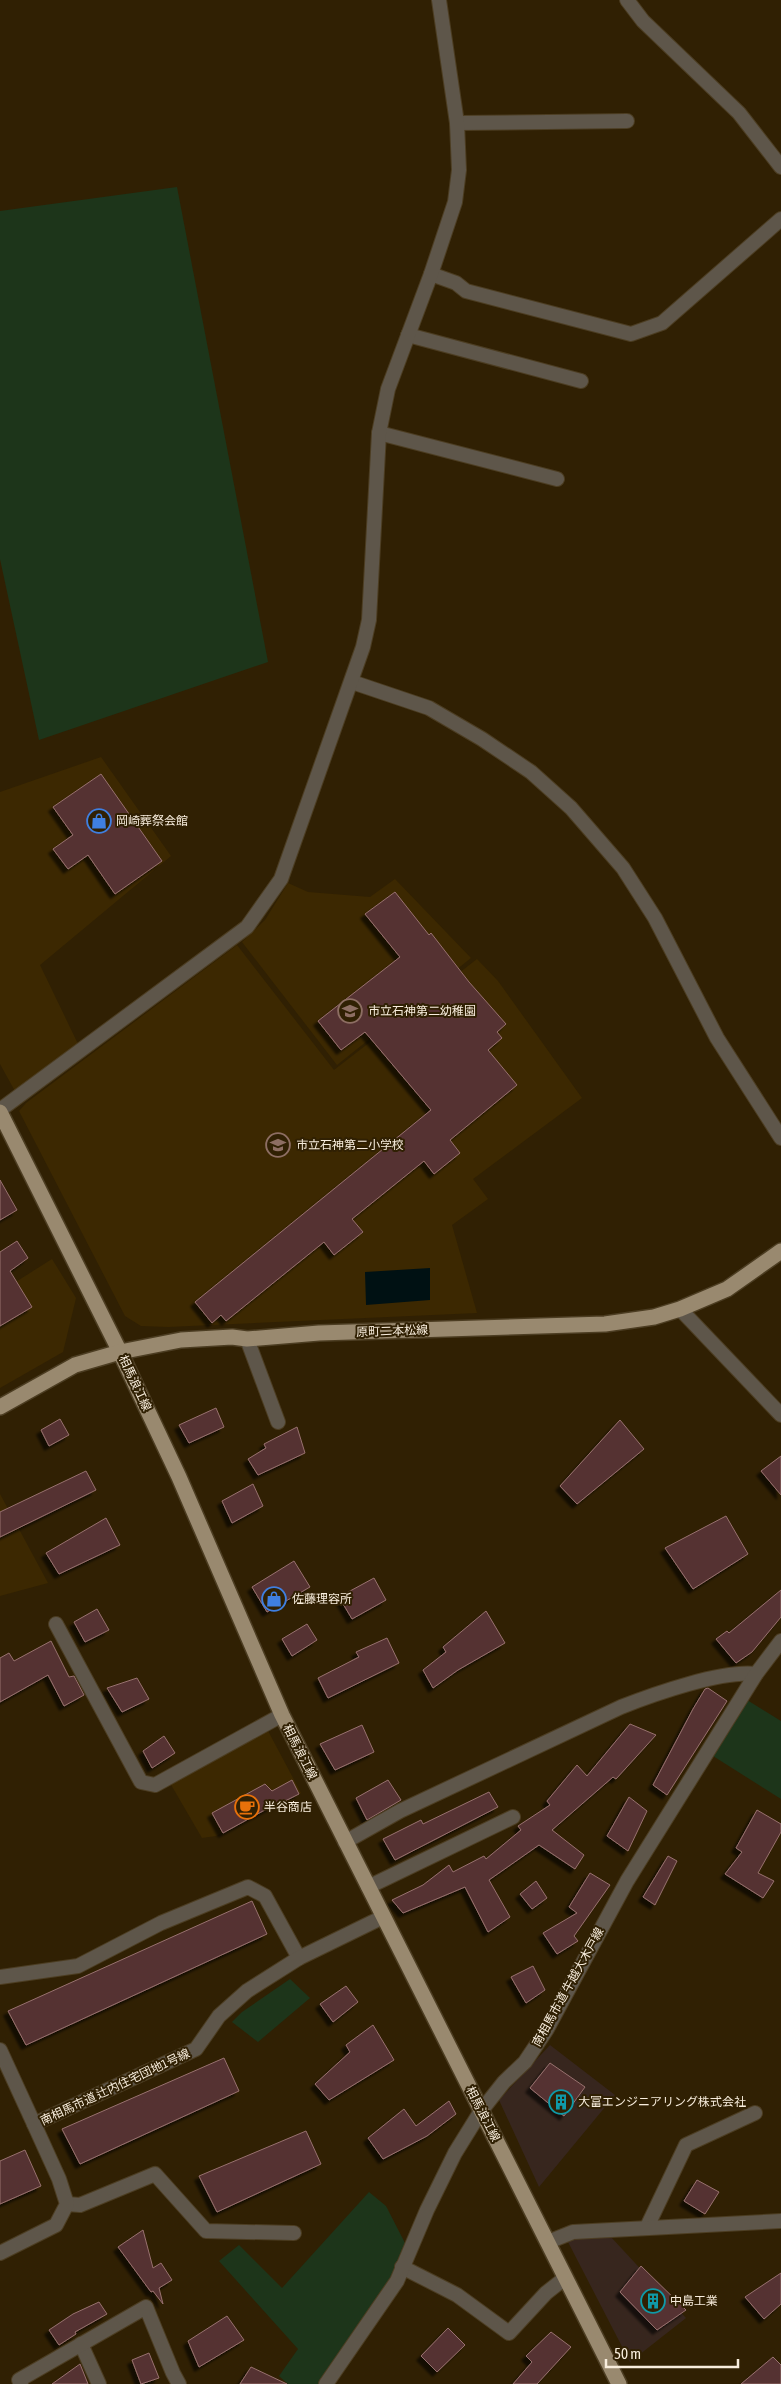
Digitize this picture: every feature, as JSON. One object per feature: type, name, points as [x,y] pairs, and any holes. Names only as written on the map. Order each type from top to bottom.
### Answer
[{"type":"main road","name":"相馬浪江線","points":[[0,1111],[120,1352],[182,1486],[282,1715],[619,2384]]},
{"type":"main road","name":"原町二本松線","points":[[0,1407],[75,1365],[120,1352],[181,1340],[232,1337],[247,1339],[319,1333],[605,1324],[654,1317],[680,1309],[727,1289],[781,1251]]},
{"type":"street","points":[[0,1111],[247,928],[281,879],[352,682],[369,620],[379,433],[388,389],[431,274],[455,202],[459,170],[457,123],[439,0]]},
{"type":"street","points":[[627,0],[643,21],[739,113],[781,167]]},
{"type":"street","points":[[457,123],[627,121]]},
{"type":"street","points":[[431,274],[456,283],[466,290],[630,334],[662,323],[781,219]]},
{"type":"street","points":[[408,335],[581,381]]},
{"type":"street","points":[[379,433],[557,479]]},
{"type":"street","points":[[352,682],[429,708],[482,739],[531,772],[571,808],[623,868],[655,918],[717,1038],[781,1138]]},
{"type":"street","points":[[680,1309],[781,1415]]},
{"type":"street","points":[[247,1339],[278,1422]]},
{"type":"street","points":[[56,1624],[142,1782],[155,1785],[282,1715]]},
{"type":"street","name":"南相馬市道 牛越大木戸線","points":[[326,2384],[397,2281],[455,2153],[481,2112],[504,2082],[526,2062],[547,2029],[627,1880],[756,1674],[781,1641]]},
{"type":"street","points":[[345,1842],[400,1811],[645,1697],[741,1672],[756,1674]]},
{"type":"street","points":[[368,1887],[513,1817]]},
{"type":"street","points":[[0,1977],[78,1966],[161,1923],[248,1887],[265,1896],[299,1958]]},
{"type":"street","name":"南相馬市道 辻内住宅団地1号線","points":[[67,2204],[59,2179],[34,2124],[196,2049],[219,2016],[247,1991],[299,1958],[383,1917]]},
{"type":"street","points":[[0,2050],[34,2124]]},
{"type":"street","points":[[647,2226],[686,2145],[756,2113]]},
{"type":"street","points":[[0,2253],[56,2225],[67,2204],[80,2205],[155,2174],[206,2231],[294,2233]]},
{"type":"street","points":[[548,2242],[572,2232],[647,2226],[781,2221]]},
{"type":"street","points":[[402,2267],[457,2295],[509,2333],[546,2293],[565,2278]]},
{"type":"street","points":[[21,2384],[19,2380],[146,2307],[172,2373],[180,2384]]},
{"type":"street","points":[[81,2344],[98,2384]]},
{"type":"shaded area","points":[[101,757],[171,856],[40,965],[79,1046],[16,1093],[0,1064],[0,792]]},
{"type":"shaded area","name":"市立石神第二幼稚園","points":[[395,879],[471,958],[337,1065],[242,942],[265,920],[288,883],[308,892],[370,897]]},
{"type":"shaded area","name":"市立石神第二小学校","points":[[237,945],[334,1070],[477,959],[498,981],[582,1098],[473,1179],[488,1199],[452,1225],[477,1313],[168,1327],[141,1326],[125,1316],[19,1111],[26,1103]]},
{"type":"shaded area","points":[[52,1259],[76,1298],[63,1352],[0,1388],[0,1292]]},
{"type":"shaded area","points":[[430,1268],[430,1300],[366,1305],[365,1272]]},
{"type":"shaded area","points":[[0,1494],[48,1583],[0,1596]]},
{"type":"shaded area","points":[[267,1729],[301,1793],[216,1836],[202,1838],[170,1783]]},
{"type":"shaded area","points":[[550,2045],[615,2095],[539,2187],[499,2100]]},
{"type":"shaded area","points":[[610,2236],[686,2318],[630,2362],[567,2240]]},
{"type":"green space","points":[[177,187],[268,662],[39,740],[0,559],[0,211]]},
{"type":"green space","points":[[747,1700],[781,1721],[781,1799],[713,1756]]},
{"type":"green space","points":[[290,1979],[310,1998],[258,2042],[232,2022],[242,2012]]},
{"type":"green space","points":[[369,2192],[386,2206],[406,2245],[386,2288],[321,2384],[288,2384],[279,2376],[298,2349],[219,2261],[239,2245],[282,2288]]},
{"type":"building","name":"岡崎葬祭会館","points":[[101,774],[162,861],[115,894],[88,855],[68,869],[53,849],[73,835],[53,807]]},
{"type":"building","points":[[395,892],[429,935],[431,933],[469,982],[506,1024],[497,1032],[502,1038],[488,1050],[517,1085],[450,1140],[460,1153],[434,1174],[424,1161],[352,1219],[363,1232],[334,1255],[324,1242],[226,1321],[221,1315],[212,1323],[195,1302],[431,1110],[365,1032],[341,1050],[318,1021],[400,957],[365,914]]},
{"type":"building","points":[[0,1180],[17,1210],[0,1220]]},
{"type":"building","points":[[17,1241],[28,1258],[10,1271],[32,1307],[0,1326],[0,1252]]},
{"type":"building","points":[[216,1408],[224,1427],[189,1443],[179,1425]]},
{"type":"building","points":[[60,1419],[69,1435],[49,1446],[41,1430]]},
{"type":"building","points":[[620,1420],[644,1449],[577,1504],[560,1486]]},
{"type":"building","points":[[297,1427],[305,1453],[258,1475],[248,1459],[266,1448],[264,1444]]},
{"type":"building","points":[[781,1456],[781,1495],[761,1471]]},
{"type":"building","points":[[86,1471],[96,1490],[0,1537],[0,1512]]},
{"type":"building","points":[[253,1484],[263,1506],[232,1523],[222,1501]]},
{"type":"building","points":[[726,1516],[748,1554],[693,1589],[665,1548]]},
{"type":"building","points":[[106,1518],[120,1545],[59,1574],[46,1553]]},
{"type":"building","name":"佐藤理容所","points":[[294,1561],[310,1587],[267,1612],[252,1587]]},
{"type":"building","points":[[374,1578],[386,1600],[352,1619],[339,1597]]},
{"type":"building","points":[[781,1590],[781,1617],[752,1652],[736,1663],[716,1639],[727,1631],[729,1633]]},
{"type":"building","points":[[97,1609],[109,1630],[85,1642],[74,1622]]},
{"type":"building","points":[[486,1611],[505,1643],[458,1670],[433,1688],[423,1670],[446,1652],[443,1647]]},
{"type":"building","points":[[307,1624],[317,1640],[292,1656],[282,1639]]},
{"type":"building","points":[[387,1638],[399,1663],[328,1698],[318,1678],[359,1657],[356,1652]]},
{"type":"building","points":[[51,1641],[69,1677],[74,1676],[84,1695],[64,1706],[48,1675],[0,1702],[0,1658],[9,1653],[14,1661]]},
{"type":"building","points":[[137,1678],[149,1699],[122,1712],[107,1688]]},
{"type":"building","points":[[708,1688],[727,1701],[667,1795],[653,1785],[693,1709],[705,1689]]},
{"type":"building","points":[[630,1724],[656,1735],[616,1779],[613,1777],[552,1830],[584,1855],[575,1869],[539,1845],[489,1880],[510,1917],[488,1932],[465,1887],[403,1913],[392,1900],[423,1885],[449,1865],[453,1872],[484,1856],[486,1859],[521,1830],[518,1826],[550,1805],[547,1801],[577,1765],[587,1776]]},
{"type":"building","points":[[362,1725],[374,1752],[335,1770],[320,1744]]},
{"type":"building","points":[[164,1736],[175,1753],[152,1768],[143,1751]]},
{"type":"building","name":"半谷商店","points":[[292,1780],[299,1794],[272,1806],[223,1833],[212,1813],[265,1784],[272,1791]]},
{"type":"building","points":[[388,1780],[401,1800],[367,1820],[356,1798]]},
{"type":"building","points":[[489,1792],[498,1807],[395,1860],[383,1839],[421,1820],[423,1824]]},
{"type":"building","points":[[629,1797],[647,1811],[628,1851],[607,1836]]},
{"type":"building","points":[[757,1810],[781,1824],[781,1832],[758,1873],[774,1881],[763,1898],[725,1874],[742,1852],[736,1848]]},
{"type":"building","points":[[668,1856],[677,1861],[655,1905],[643,1897]]},
{"type":"building","points":[[590,1873],[610,1885],[574,1936],[578,1941],[557,1954],[543,1933],[577,1913],[569,1907]]},
{"type":"building","points":[[536,1881],[547,1898],[532,1909],[520,1894]]},
{"type":"building","points":[[252,1901],[267,1934],[26,2045],[8,2011]]},
{"type":"building","points":[[533,1966],[545,1990],[526,2003],[511,1977]]},
{"type":"building","points":[[346,1986],[358,2002],[333,2022],[320,2004]]},
{"type":"building","points":[[373,2025],[394,2060],[329,2100],[315,2084],[350,2052],[346,2045]]},
{"type":"building","points":[[224,2058],[239,2091],[80,2164],[62,2129]]},
{"type":"building","name":"大富エンジニアリング株式会社","points":[[550,2063],[585,2087],[564,2116],[530,2088]]},
{"type":"building","points":[[449,2101],[456,2114],[427,2136],[383,2159],[368,2138],[404,2109],[416,2126]]},
{"type":"building","points":[[306,2131],[321,2164],[217,2212],[199,2176]]},
{"type":"building","points":[[25,2150],[41,2186],[0,2204],[0,2161]]},
{"type":"building","points":[[697,2180],[719,2192],[705,2214],[684,2201]]},
{"type":"building","points":[[143,2230],[153,2268],[161,2263],[172,2280],[159,2288],[163,2304],[153,2291],[151,2292],[118,2247]]},
{"type":"building","name":"中島工業","points":[[641,2266],[686,2310],[657,2330],[620,2292]]},
{"type":"building","points":[[781,2273],[781,2304],[764,2319],[745,2297]]},
{"type":"building","points":[[99,2302],[107,2314],[75,2332],[76,2334],[59,2345],[49,2330],[73,2314]]},
{"type":"building","points":[[227,2316],[244,2340],[199,2367],[188,2341]]},
{"type":"building","points":[[448,2328],[465,2345],[437,2372],[421,2356]]},
{"type":"building","points":[[551,2332],[571,2347],[537,2384],[513,2384],[532,2362],[526,2356]]},
{"type":"building","points":[[149,2353],[159,2378],[141,2384],[132,2360]]},
{"type":"building","points":[[773,2357],[781,2365],[781,2384],[741,2384]]},
{"type":"building","points":[[80,2364],[88,2384],[52,2384]]},
{"type":"building","points":[[251,2367],[287,2384],[240,2384]]},
{"type":"place","name":"岡崎葬祭会館","points":[[99,821]]},
{"type":"place","name":"市立石神第二幼稚園","points":[[350,1011]]},
{"type":"place","name":"市立石神第二小学校","points":[[278,1145]]},
{"type":"place","name":"佐藤理容所","points":[[274,1599]]},
{"type":"place","name":"半谷商店","points":[[247,1807]]},
{"type":"place","name":"大富エンジニアリング株式会社","points":[[561,2102]]},
{"type":"place","name":"中島工業","points":[[653,2301]]}]
